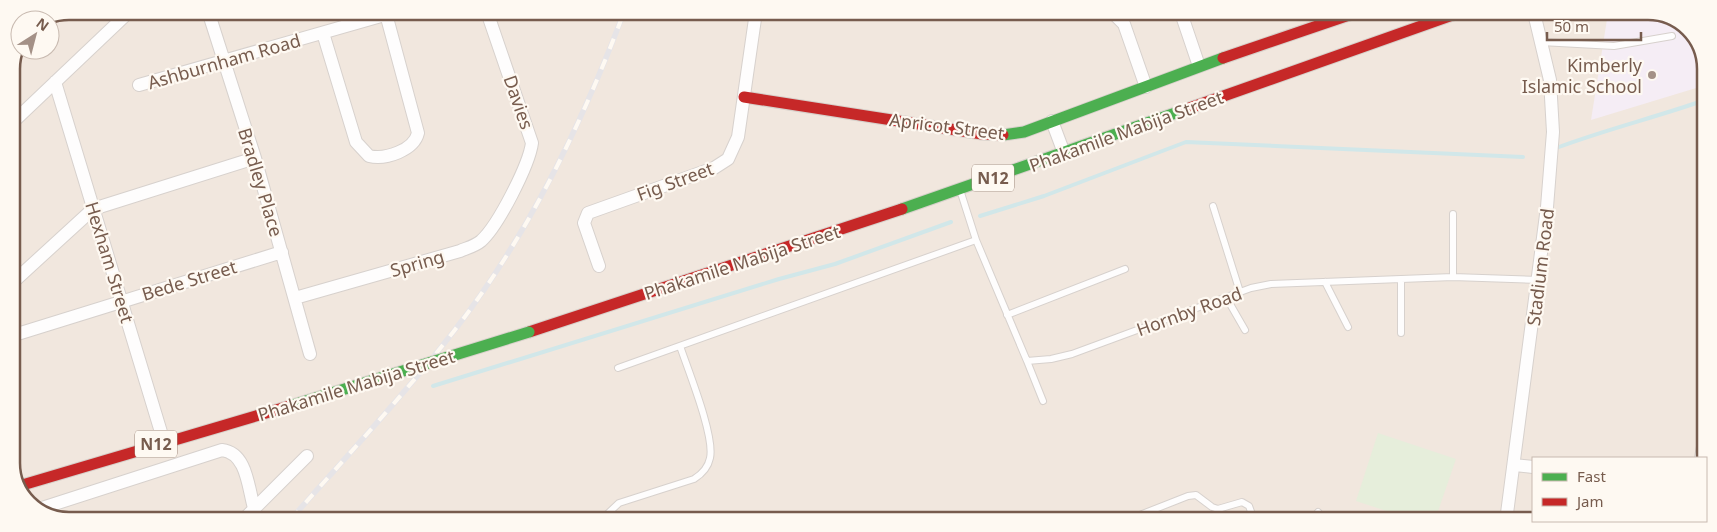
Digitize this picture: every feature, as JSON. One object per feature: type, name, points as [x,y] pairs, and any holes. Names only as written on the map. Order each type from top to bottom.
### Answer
[{"type":"main road","name":"Apricot Street","points":[[744,97],[982,134],[999,135],[1024,132],[1199,66],[1334,20]]},
{"type":"main road","name":"Phakamile Mabija Street","points":[[25,484],[293,405],[529,332],[960,190],[1437,20]]},
{"type":"street","points":[[20,115],[120,20]]},
{"type":"street","name":"Bradley Place","points":[[211,20],[282,252],[310,354]]},
{"type":"street","name":"Ashburnham Road","points":[[139,85],[366,20]]},
{"type":"street","points":[[322,33],[356,142],[369,156],[382,157],[406,149],[416,140],[418,133],[392,20]]},
{"type":"street","name":"Davies","points":[[490,20],[532,143],[528,160],[513,191]]},
{"type":"street","name":"Fig Street","points":[[599,266],[584,224],[588,213],[714,168],[728,159],[738,138],[755,20]]},
{"type":"street","points":[[1120,20],[1124,24],[1146,87]]},
{"type":"street","points":[[1183,20],[1199,66]]},
{"type":"street","name":"Stadium Road","points":[[1507,512],[1538,280],[1553,132],[1552,91],[1536,20]]},
{"type":"street","name":"Hexham Street","points":[[55,82],[93,209],[123,300],[164,442]]},
{"type":"street","points":[[1052,121],[1064,153]]},
{"type":"street","points":[[20,276],[93,209],[254,158]]},
{"type":"street","name":"Spring","points":[[295,298],[460,251],[476,244],[491,228],[513,191]]},
{"type":"street","name":"Bede Street","points":[[20,333],[282,252]]},
{"type":"street","points":[[46,507],[222,450],[231,451],[239,459],[254,508]]},
{"type":"street","points":[[250,512],[307,456]]},
{"type":"street","points":[[1515,465],[1532,467]]},
{"type":"lane","points":[[1541,42],[1614,46],[1672,36]]},
{"type":"lane","points":[[960,190],[976,240],[1042,401]]},
{"type":"lane","points":[[1213,206],[1240,292]]},
{"type":"lane","points":[[1453,214],[1453,277]]},
{"type":"lane","points":[[618,368],[976,240]]},
{"type":"lane","points":[[1007,315],[1125,269]]},
{"type":"lane","name":"Hornby Road","points":[[1027,361],[1051,359],[1072,354],[1240,292],[1271,284],[1453,277],[1538,280]]},
{"type":"lane","points":[[1401,278],[1401,333]]},
{"type":"lane","points":[[1325,282],[1348,327]]},
{"type":"lane","points":[[1226,297],[1245,330]]},
{"type":"lane","points":[[609,512],[619,503],[694,479],[702,474],[709,464],[711,456],[708,433],[680,346]]},
{"type":"lane","points":[[1147,512],[1188,496],[1196,495],[1212,507],[1218,508],[1242,502],[1249,506],[1251,512]]},
{"type":"shaded area","points":[[69,20],[1654,20],[1670,25],[1685,37],[1693,50],[1697,66],[1697,457],[1532,457],[1532,512],[63,512],[47,507],[30,493],[25,485],[20,466],[21,60],[60,60],[60,21]]},
{"type":"shaded area","name":"Kimberly Islamic School","points":[[1607,20],[1654,20],[1670,25],[1685,37],[1693,50],[1696,60],[1697,88],[1591,120]]},
{"type":"green space","points":[[1378,433],[1456,459],[1438,512],[1390,512],[1356,501]]},
{"type":"waterway","points":[[1559,147],[1697,103]]},
{"type":"waterway","points":[[980,216],[1044,196],[1186,142],[1523,157]]},
{"type":"waterway","points":[[433,386],[779,279],[835,264],[951,222]]},
{"type":"railway","points":[[297,512],[415,379],[481,295],[506,257],[551,178],[590,96],[621,20]]},
{"type":"traffic: fast","points":[[1003,135],[1024,132],[1223,58]]},
{"type":"traffic: fast","points":[[902,209],[1184,110]]},
{"type":"traffic: fast","points":[[293,405],[529,332]]},
{"type":"traffic: jam","points":[[1223,58],[1334,20]]},
{"type":"traffic: jam","points":[[1184,110],[1438,20]]},
{"type":"traffic: jam","points":[[744,97],[982,134],[1003,135]]},
{"type":"traffic: jam","points":[[529,332],[902,209]]},
{"type":"traffic: jam","points":[[25,484],[293,405]]},
{"type":"place","name":"Kimberly Islamic School","points":[[1652,75]]}]
